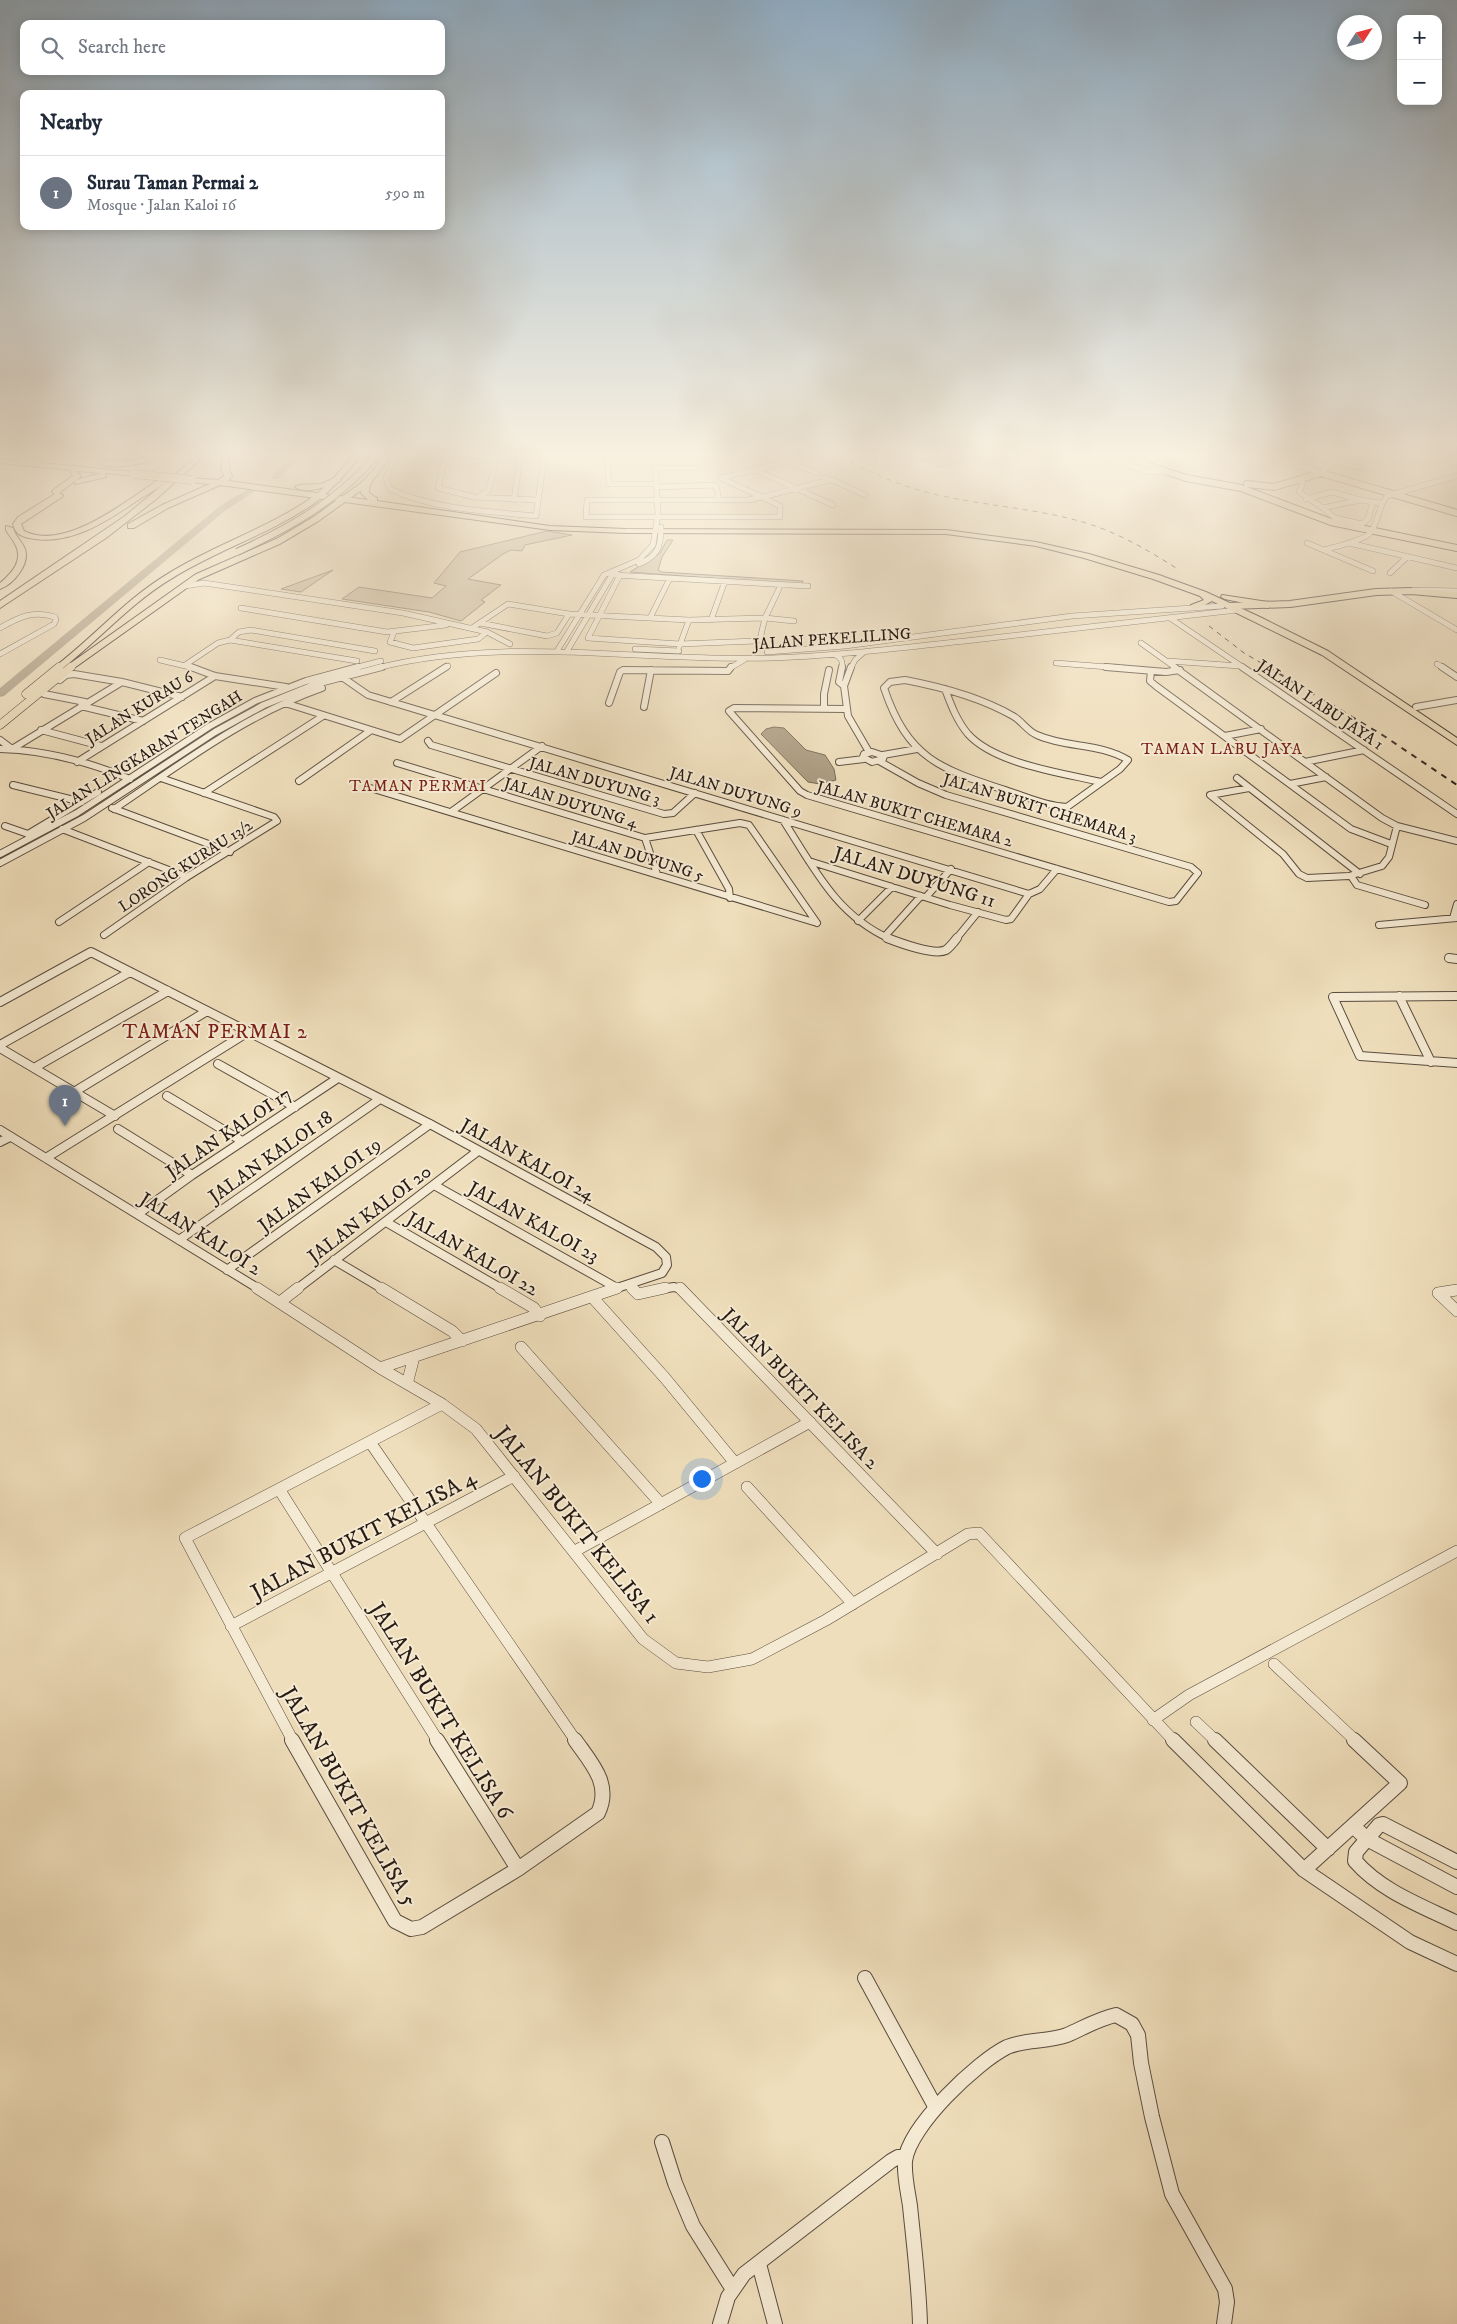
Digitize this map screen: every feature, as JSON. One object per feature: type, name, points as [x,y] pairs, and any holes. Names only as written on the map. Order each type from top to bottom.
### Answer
[{"type":"highway","points":[[0,587],[15,574],[18,566]]},
{"type":"highway","points":[[0,596],[46,566]]},
{"type":"highway","points":[[0,606],[60,566]]},
{"type":"highway","points":[[1121,566],[1203,594],[1298,633],[1332,651],[1457,735]]},
{"type":"highway","points":[[1137,566],[1271,612],[1298,633]]},
{"type":"highway","points":[[1194,607],[1208,602],[1208,599],[1203,594]]},
{"type":"highway","points":[[1214,594],[1259,620],[1325,653],[1457,742]]},
{"type":"highway","points":[[1271,612],[1279,607]]},
{"type":"highway","points":[[1217,612],[1259,620]]},
{"type":"main road","points":[[0,716],[73,656],[100,631],[172,573],[185,566]]},
{"type":"main road","points":[[73,656],[187,570],[196,566]]},
{"type":"main road","points":[[0,726],[64,672],[180,581],[205,566]]},
{"type":"main road","points":[[83,657],[120,633],[197,577],[218,566]]},
{"type":"main road","points":[[1239,608],[1279,607],[1391,591],[1411,591],[1457,596]]},
{"type":"main road","points":[[1239,608],[1271,612],[1290,604]]},
{"type":"street","points":[[559,648],[604,575],[622,566]]},
{"type":"street","points":[[569,649],[612,575],[633,566]]},
{"type":"street","points":[[1362,566],[1373,571]]},
{"type":"street","points":[[1390,573],[1397,566]]},
{"type":"street","points":[[627,569],[628,573],[635,576]]},
{"type":"street","points":[[604,575],[725,581],[768,584],[808,587],[786,586],[779,588],[768,584]]},
{"type":"street","points":[[620,575],[588,638],[680,644],[758,640],[765,618],[779,588]]},
{"type":"street","points":[[197,577],[204,583]]},
{"type":"street","points":[[650,618],[670,578]]},
{"type":"street","points":[[710,620],[725,581]]},
{"type":"street","points":[[185,586],[204,583],[288,594],[472,628],[500,637],[510,644]]},
{"type":"street","points":[[604,588],[613,589]]},
{"type":"street","points":[[1411,591],[1428,589],[1457,591]]},
{"type":"street","points":[[1391,591],[1457,630]]},
{"type":"street","points":[[472,628],[508,604],[589,616],[689,620],[765,618],[794,621]]},
{"type":"street","points":[[241,608],[394,632],[453,624]]},
{"type":"street","points":[[1172,608],[1184,612],[1181,616]]},
{"type":"street","name":"JALAN PEKELILING","points":[[569,649],[776,652],[834,648],[992,626],[1172,608],[1239,608]]},
{"type":"street","name":"JALAN PEKELILING","points":[[569,649],[710,658],[834,654],[1170,618],[1239,608]]},
{"type":"street","points":[[0,628],[24,614],[36,612],[55,617],[54,624],[0,654]]},
{"type":"street","points":[[480,623],[547,636],[557,634],[569,614]]},
{"type":"street","name":"JALAN LABU JAYA 1","points":[[1170,618],[1457,814]]},
{"type":"street","points":[[672,651],[680,644],[689,620]]},
{"type":"street","points":[[230,640],[239,632],[251,630],[375,651]]},
{"type":"street","points":[[394,632],[390,642],[414,648],[478,639],[487,632]]},
{"type":"street","points":[[185,665],[218,643],[230,640],[357,661]]},
{"type":"street","points":[[1140,643],[1168,661],[1382,818],[1396,826],[1457,840]]},
{"type":"street","name":"JALAN LINGKARAN TENGAH","points":[[0,854],[62,822],[126,777],[233,713],[288,687],[362,665],[460,648],[510,644],[569,649]]},
{"type":"street","points":[[680,644],[687,652]]},
{"type":"street","name":"JALAN LINGKARAN TENGAH","points":[[0,863],[104,805],[234,720],[294,692],[389,665],[440,656],[559,648]]},
{"type":"street","points":[[864,652],[852,662],[844,686],[848,716],[869,752],[881,758]]},
{"type":"street","points":[[834,654],[841,658],[843,662],[839,682],[844,686]]},
{"type":"street","points":[[710,658],[723,663],[729,668]]},
{"type":"street","points":[[609,703],[621,671],[728,671],[729,668],[748,658]]},
{"type":"street","points":[[160,660],[185,665],[215,676],[288,687]]},
{"type":"street","points":[[1168,661],[1241,666]]},
{"type":"street","points":[[1056,663],[1151,672],[1180,670]]},
{"type":"street","points":[[1437,664],[1457,677]]},
{"type":"street","points":[[391,702],[448,666]]},
{"type":"street","points":[[644,707],[651,670]]},
{"type":"street","points":[[824,708],[824,694],[829,670]]},
{"type":"street","points":[[1151,672],[1150,681],[1357,833],[1391,844]]},
{"type":"street","points":[[0,730],[66,675],[74,674],[122,682],[182,697]]},
{"type":"street","points":[[285,704],[400,739],[496,674]]},
{"type":"street","name":"JALAN KURAU 6","points":[[77,762],[215,676]]},
{"type":"street","points":[[114,809],[234,729],[285,704],[344,679]]},
{"type":"street","name":"JALAN DUYUNG 9","points":[[344,679],[368,695],[1029,894]]},
{"type":"street","points":[[905,680],[945,689],[1015,717],[1025,728],[1037,735],[1116,754],[1128,760],[1070,806],[1062,807],[947,770],[917,749],[898,725],[884,688],[890,682],[905,680]]},
{"type":"street","points":[[12,748],[122,682]]},
{"type":"street","points":[[945,689],[950,704],[960,721],[973,739],[984,747],[1024,762],[1101,782]]},
{"type":"street","points":[[44,694],[144,721]]},
{"type":"street","points":[[1416,708],[1457,700]]},
{"type":"street","name":"JALAN BUKIT CHEMARA 2","points":[[847,708],[734,708],[729,711],[803,793],[1173,902],[1188,887],[1197,871]]},
{"type":"street","points":[[161,778],[204,793],[323,716]]},
{"type":"street","points":[[1225,736],[1261,729]]},
{"type":"street","points":[[41,730],[101,746]]},
{"type":"street","points":[[299,781],[370,731]]},
{"type":"street","points":[[0,740],[12,748]]},
{"type":"street","name":"JALAN DUYUNG 3","points":[[428,742],[431,745],[664,814],[673,813],[695,793]]},
{"type":"street","points":[[451,812],[542,746]]},
{"type":"street","points":[[0,749],[12,748],[77,762],[126,777]]},
{"type":"street","points":[[839,762],[881,758],[917,749]]},
{"type":"street","points":[[1305,762],[1364,750]]},
{"type":"street","points":[[864,759],[864,754],[869,752]]},
{"type":"street","name":"JALAN BUKIT CHEMARA 3","points":[[881,758],[918,783],[946,795],[1163,858],[1191,867],[1197,871]]},
{"type":"street","name":"JALAN DUYUNG 4","points":[[397,763],[645,838],[657,874]]},
{"type":"street","points":[[5,826],[28,834],[126,777]]},
{"type":"street","points":[[1290,784],[1326,777]]},
{"type":"street","points":[[1236,778],[1360,874]]},
{"type":"street","points":[[13,785],[82,802]]},
{"type":"street","name":"JALAN DUYUNG 5","points":[[367,787],[817,923]]},
{"type":"street","points":[[1249,788],[1210,795],[1283,854],[1299,874],[1308,878],[1351,876],[1382,866],[1389,857],[1396,826]]},
{"type":"street","name":"LORONG KURAU 13/2","points":[[104,935],[188,877],[277,821],[274,817],[204,793]]},
{"type":"street","points":[[104,805],[230,852]]},
{"type":"street","points":[[783,820],[809,861],[846,911],[858,921],[885,936],[913,947],[942,952],[948,949],[978,912]]},
{"type":"street","points":[[645,838],[740,823],[749,825],[817,923]]},
{"type":"street","points":[[62,829],[188,877]]},
{"type":"street","points":[[696,830],[729,889],[730,898]]},
{"type":"street","name":"JALAN DUYUNG 11","points":[[809,861],[924,897],[1009,920],[1029,894]]},
{"type":"street","points":[[59,922],[149,862]]},
{"type":"street","points":[[885,936],[951,869]]},
{"type":"street","points":[[1029,894],[1040,889],[1057,869]]},
{"type":"street","points":[[1351,876],[1357,884],[1425,905]]},
{"type":"street","points":[[858,921],[892,887]]},
{"type":"street","points":[[1379,925],[1455,918],[1457,904]]},
{"type":"street","name":"JALAN KALOI 24","points":[[0,1002],[91,952],[430,1124],[656,1247],[666,1258],[667,1264],[662,1273],[540,1316],[380,1368]]},
{"type":"street","points":[[115,1116],[0,1046],[130,972]]},
{"type":"street","points":[[34,1068],[168,991]]},
{"type":"street","points":[[1399,996],[1431,1062]]},
{"type":"street","points":[[1457,996],[1333,997],[1360,1056],[1457,1063]]},
{"type":"street","points":[[74,1092],[207,1011]]},
{"type":"street","points":[[46,1158],[248,1032]]},
{"type":"street","points":[[218,1064],[294,1107]]},
{"type":"street","name":"JALAN KALOI 17","points":[[138,1214],[242,1141],[338,1078]]},
{"type":"street","points":[[167,1096],[242,1141]]},
{"type":"street","name":"JALAN KALOI 18","points":[[179,1240],[380,1099]]},
{"type":"street","name":"JALAN KALOI 19","points":[[227,1270],[430,1124]]},
{"type":"street","points":[[118,1128],[192,1175]]},
{"type":"street","name":"JALAN KALOI 2","points":[[0,1130],[280,1302],[380,1368]]},
{"type":"street","points":[[0,1142],[10,1137]]},
{"type":"street","name":"JALAN KALOI 20","points":[[280,1302],[478,1151]]},
{"type":"street","name":"JALAN KALOI 23","points":[[434,1185],[617,1288]]},
{"type":"street","name":"JALAN KALOI 22","points":[[386,1222],[534,1308],[540,1316]]},
{"type":"street","points":[[334,1260],[452,1331],[462,1341]]},
{"type":"street","name":"JALAN BUKIT KELISA 2","points":[[628,1284],[638,1294],[643,1295],[669,1287],[680,1288],[937,1554]]},
{"type":"street","points":[[1457,1290],[1438,1293],[1457,1311]]},
{"type":"street","points":[[593,1298],[665,1378],[736,1462]]},
{"type":"street","points":[[521,1347],[661,1504]]},
{"type":"street","points":[[407,1384],[414,1357]]},
{"type":"street","name":"JALAN BUKIT KELISA 1","points":[[380,1368],[442,1404],[476,1429],[575,1551],[643,1640],[676,1663],[708,1667],[752,1659],[853,1604],[974,1532],[986,1538],[1153,1720]]},
{"type":"street","points":[[231,1626],[185,1538],[442,1404]]},
{"type":"street","points":[[575,1551],[810,1422]]},
{"type":"street","name":"JALAN BUKIT KELISA 5","points":[[231,1626],[312,1777],[395,1921],[411,1929],[422,1927],[518,1869],[598,1814],[605,1801],[605,1788],[598,1773],[370,1442]]},
{"type":"street","name":"JALAN BUKIT KELISA 4","points":[[231,1626],[514,1476]]},
{"type":"street","points":[[747,1488],[853,1604]]},
{"type":"street","name":"JALAN BUKIT KELISA 6","points":[[279,1489],[518,1869]]},
{"type":"street","points":[[1457,1551],[1189,1695],[1153,1720],[1304,1870],[1410,1942],[1457,1964]]},
{"type":"street","points":[[1274,1664],[1400,1784],[1304,1870]]},
{"type":"street","points":[[1196,1722],[1328,1849]]},
{"type":"street","points":[[1457,1862],[1383,1824],[1379,1825],[1356,1852],[1355,1856],[1355,1861],[1362,1872],[1420,1905],[1457,1923]]},
{"type":"street","points":[[1353,1826],[1367,1839],[1457,1887]]},
{"type":"street","points":[[865,1978],[936,2108]]},
{"type":"street","points":[[920,2324],[906,2157],[918,2129],[936,2108],[992,2056],[1008,2047],[1023,2042],[1048,2040],[1062,2036],[1103,2017],[1116,2014],[1125,2018],[1138,2035],[1141,2063],[1152,2117],[1172,2194],[1225,2289],[1227,2302],[1224,2324]]},
{"type":"street","points":[[662,2142],[693,2226],[732,2288]]},
{"type":"street","points":[[720,2324],[732,2288],[744,2274],[891,2161],[898,2157],[906,2157]]},
{"type":"street","points":[[759,2264],[775,2324]]},
{"type":"shaded area","points":[[448,566],[486,566],[468,579],[501,585],[481,600],[485,602],[461,621],[429,612],[342,599],[359,587],[432,598],[446,586],[434,583]]},
{"type":"shaded area","points":[[639,566],[659,566],[658,570],[662,572],[803,581],[801,585],[630,572]]},
{"type":"shaded area","points":[[333,570],[301,592],[281,589]]},
{"type":"shaded area","points":[[774,727],[784,728],[806,750],[825,755],[834,769],[836,780],[820,784],[808,782],[761,734],[766,729]]},
{"type":"waterway","points":[[0,694],[153,566]]},
{"type":"railway","points":[[1209,626],[1244,653],[1270,668]]},
{"type":"railway","points":[[1268,667],[1384,736],[1457,785]]},
{"type":"place","name":"Surau Taman Permai 2","points":[[65,1126]]},
{"type":"district","name":"TAMAN LABU JAYA","points":[[1222,748]]},
{"type":"district","name":"TAMAN PERMAI","points":[[418,785]]},
{"type":"district","name":"TAMAN PERMAI 2","points":[[215,1031]]}]
